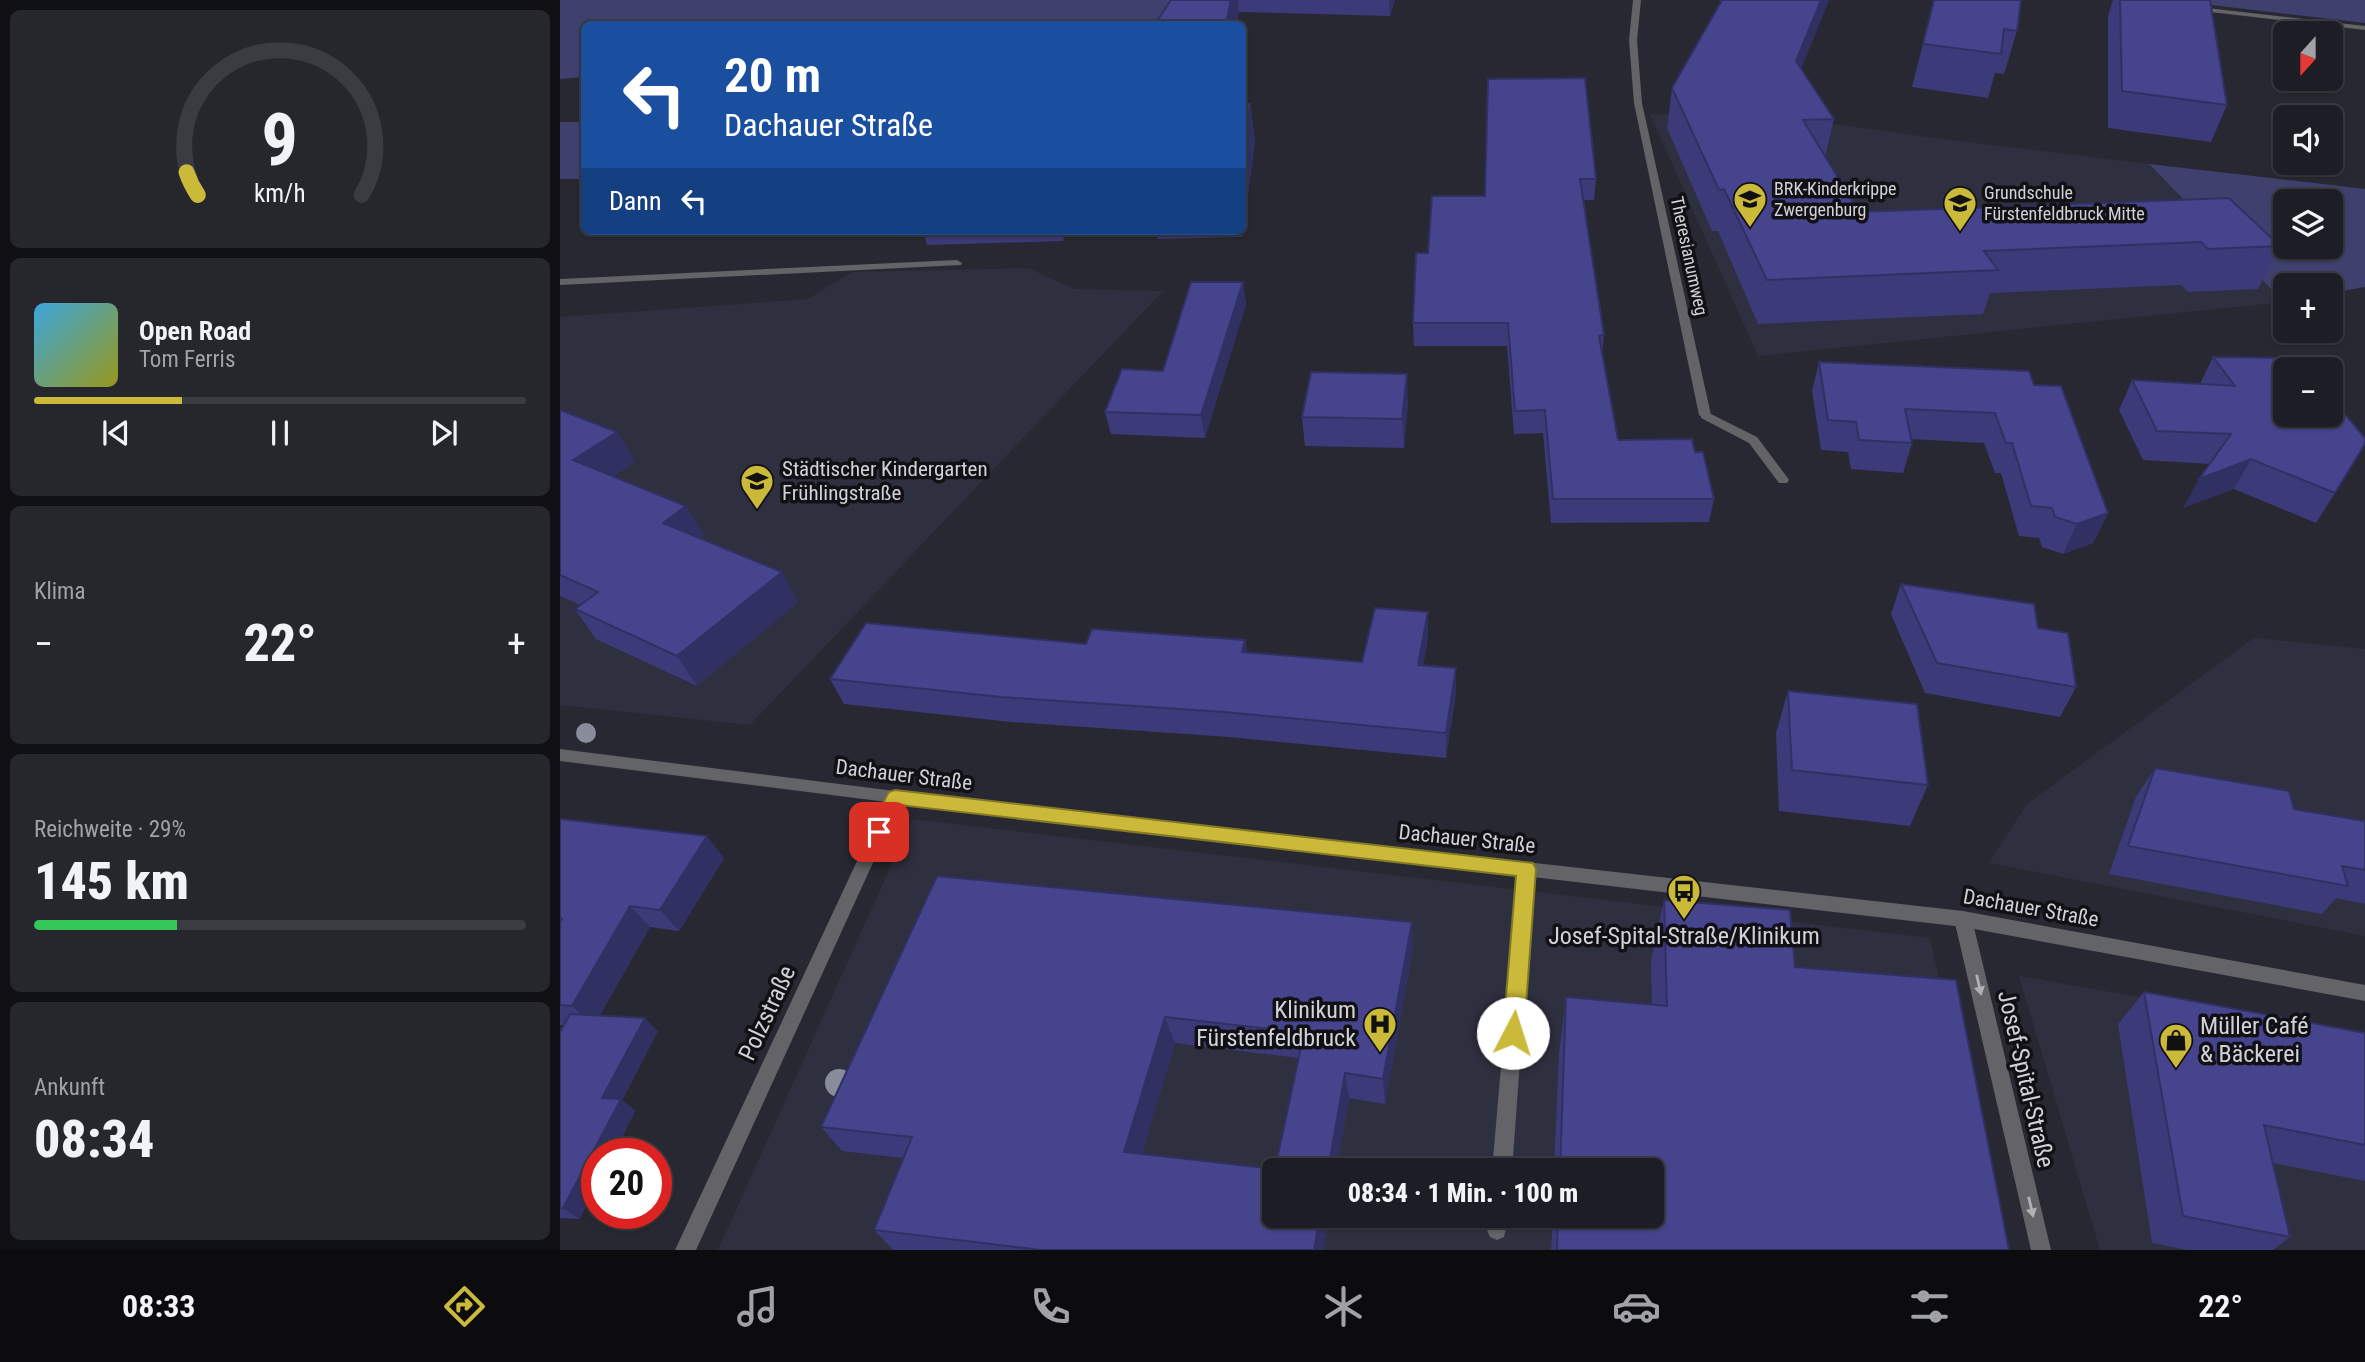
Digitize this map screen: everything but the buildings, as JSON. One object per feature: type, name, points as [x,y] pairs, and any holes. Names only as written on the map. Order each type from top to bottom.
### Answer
[{"type":"street","name":"Theresianumweg","points":[[1637,0],[1633,40],[1638,103],[1705,415],[1753,440],[1783,480]]},
{"type":"street","points":[[2189,8],[2365,28]]},
{"type":"street","points":[[560,282],[957,263]]},
{"type":"street","name":"Dachauer Straße","points":[[560,755],[895,797],[1963,919],[2365,993]]},
{"type":"street","name":"Polzstraße","points":[[685,1250],[895,797]]},
{"type":"street","points":[[1503,1158],[1526,869]]},
{"type":"street","name":"Josef-Spital-Straße","points":[[1963,919],[2041,1250]]},
{"type":"shaded area","points":[[560,0],[1174,0],[1160,21],[581,21],[581,77],[560,79]]},
{"type":"shaded area","points":[[2168,0],[2365,0],[2365,23]]},
{"type":"shaded area","name":"Grundschule Fürstenfeldbruck Mitte","points":[[1650,114],[1777,116],[2149,164],[2273,291],[2273,303],[1758,356]]},
{"type":"shaded area","points":[[560,122],[581,122],[581,179],[560,179]]},
{"type":"shaded area","points":[[2149,164],[2365,189],[2365,287],[2343,291],[2343,273],[2273,273],[2273,291]]},
{"type":"shaded area","name":"Städtischer Kindergarten Frühlingstraße","points":[[1028,268],[1074,289],[1163,291],[750,725],[560,705],[560,317],[808,299],[852,272]]},
{"type":"shaded area","points":[[2254,638],[2365,649],[2365,936],[1989,863],[2027,804]]},
{"type":"shaded area","name":"Klinikum Fürstenfeldbruck","points":[[912,819],[1930,938],[1997,1250],[718,1250]]},
{"type":"shaded area","points":[[2019,976],[2365,1036],[2365,1250],[2100,1250]]},
{"type":"place","name":"BRK-Kinderkrippe Zwergenburg","points":[[1750,229]]},
{"type":"place","name":"Grundschule Fürstenfeldbruck Mitte","points":[[1960,233]]},
{"type":"place","name":"Städtischer Kindergarten Frühlingstraße","points":[[757,511]]},
{"type":"place","name":"Josef-Spital-Straße/Klinikum","points":[[1684,921]]},
{"type":"place","name":"Klinikum Fürstenfeldbruck","points":[[1380,1054]]},
{"type":"place","name":"Müller Café & Bäckerei","points":[[2176,1070]]},
{"type":"route","points":[[879,832],[895,797],[1526,869],[1513,1033]]}]
